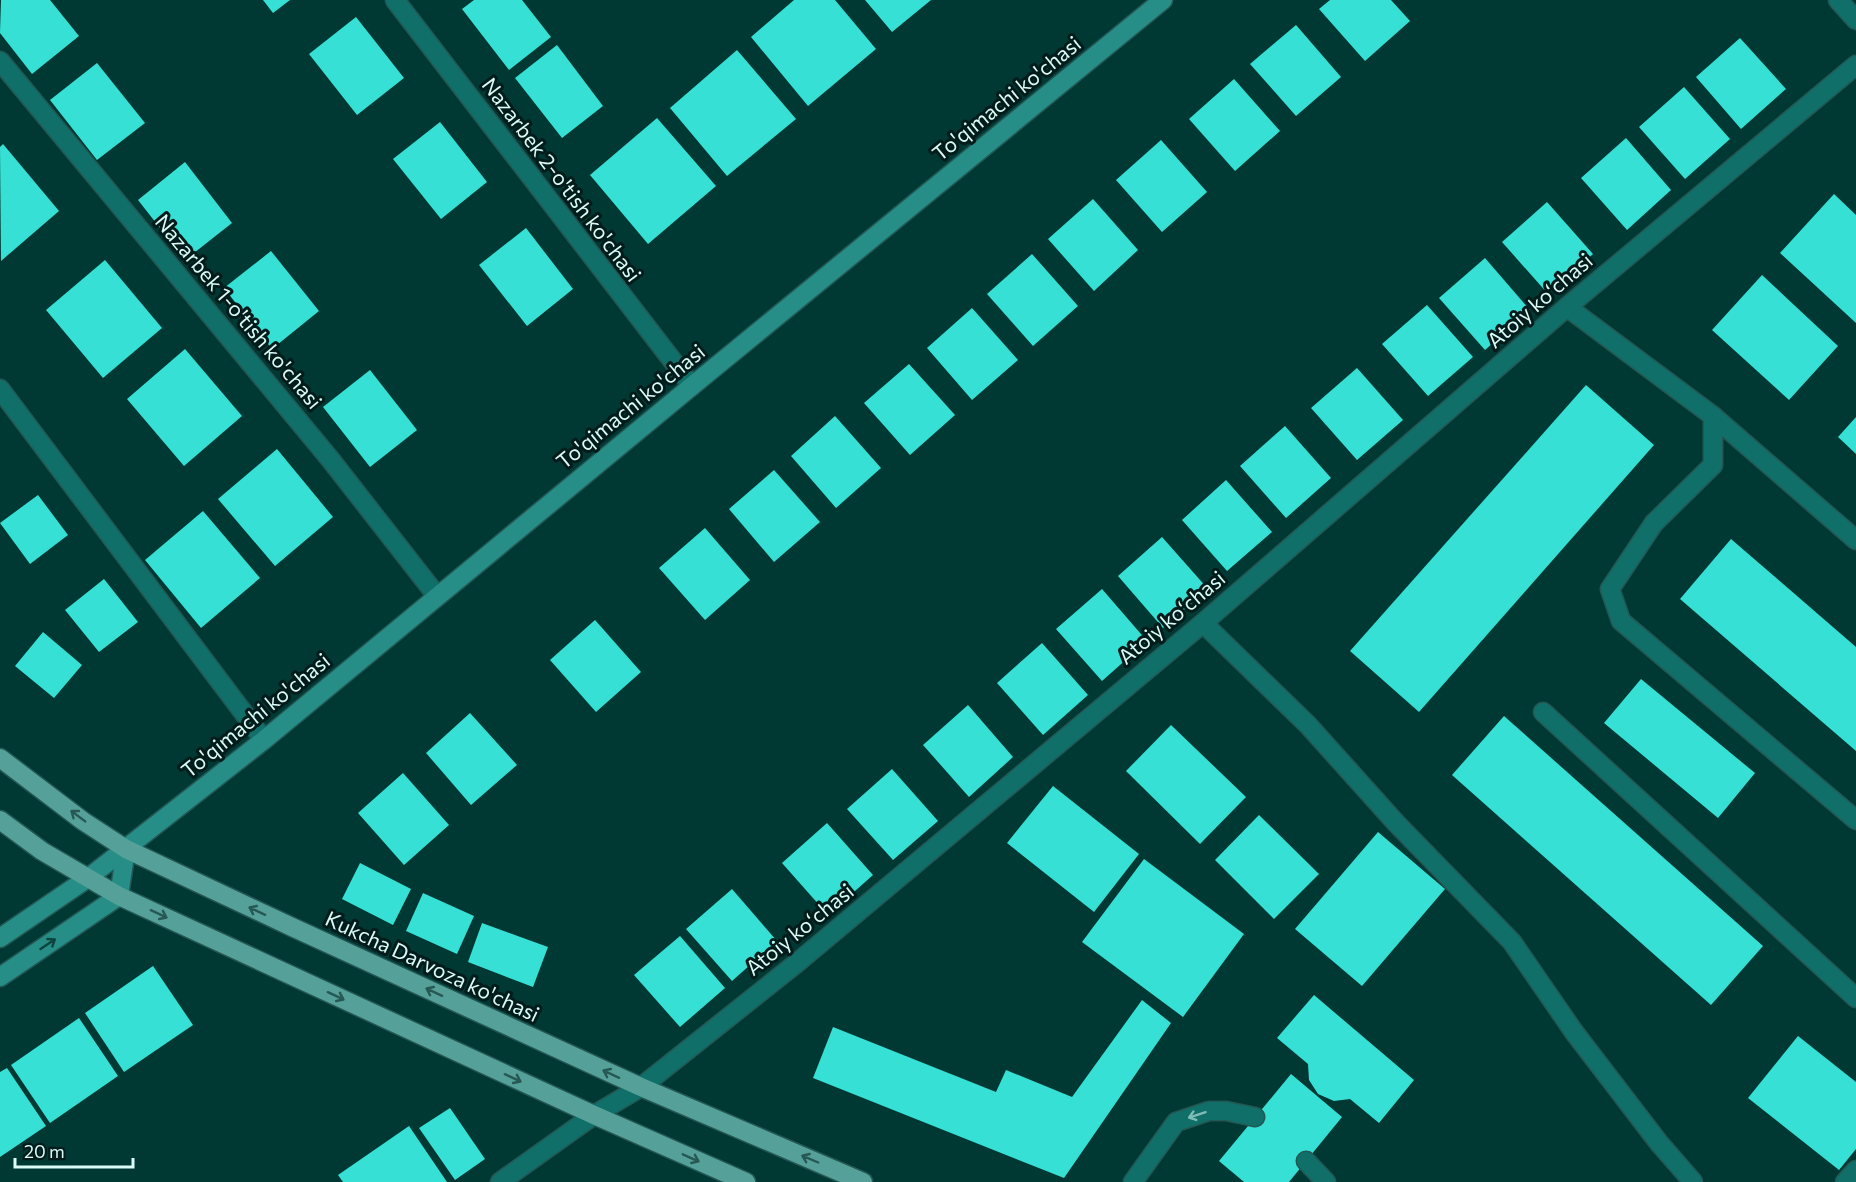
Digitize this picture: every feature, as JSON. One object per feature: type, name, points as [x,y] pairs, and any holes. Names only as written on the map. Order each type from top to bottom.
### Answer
[{"type":"main road","name":"To'qimachi ko'chasi","points":[[0,938],[88,878],[264,740],[1163,0]]},
{"type":"main road","name":"Kukcha Darvoza ko'chasi","points":[[0,758],[14,771],[83,821],[126,849],[641,1087],[863,1182]]},
{"type":"main road","points":[[0,820],[42,851],[119,896],[594,1115],[746,1182]]},
{"type":"main road","points":[[0,977],[119,896],[126,849]]},
{"type":"street","name":"Nazarbek 2-o'tish ko'chasi","points":[[395,0],[692,386]]},
{"type":"street","points":[[1838,0],[1856,20]]},
{"type":"street","name":"Nazarbek 1-o'tish ko'chasi","points":[[0,61],[330,459],[437,596]]},
{"type":"street","name":"Atoiy koʻchasi","points":[[500,1182],[594,1115],[641,1087],[798,962],[1203,623],[1567,307],[1856,65]]},
{"type":"street","points":[[1567,307],[1713,416],[1856,540]]},
{"type":"street","points":[[0,389],[264,740]]},
{"type":"street","points":[[1713,416],[1713,465],[1654,523],[1610,589],[1621,621],[1856,820]]},
{"type":"street","points":[[1203,623],[1308,724],[1396,823],[1512,942],[1574,1032],[1659,1143],[1693,1182]]},
{"type":"street","points":[[1543,712],[1856,998]]},
{"type":"street","points":[[1133,1182],[1176,1122],[1209,1111],[1226,1111],[1255,1117]]},
{"type":"street","points":[[1306,1161],[1326,1182]]},
{"type":"street","points":[[1845,1182],[1856,1170]]},
{"type":"building","points":[[1,0],[50,0],[79,36],[32,74],[0,33]]},
{"type":"building","points":[[263,0],[290,0],[273,13]]},
{"type":"building","points":[[474,0],[522,0],[551,37],[509,70],[462,9]]},
{"type":"building","points":[[794,0],[835,0],[876,49],[808,106],[751,37]]},
{"type":"building","points":[[865,0],[931,0],[892,32]]},
{"type":"building","points":[[1330,0],[1391,0],[1410,21],[1365,61],[1319,9]]},
{"type":"building","points":[[356,17],[404,78],[357,115],[309,54]]},
{"type":"building","points":[[1296,25],[1341,77],[1296,116],[1250,64]]},
{"type":"building","points":[[1740,38],[1786,89],[1741,129],[1696,77]]},
{"type":"building","points":[[557,45],[603,106],[562,138],[515,78]]},
{"type":"building","points":[[737,50],[796,119],[727,176],[670,108]]},
{"type":"building","points":[[97,63],[145,123],[97,160],[50,100]]},
{"type":"building","points":[[1234,79],[1280,131],[1235,171],[1189,119]]},
{"type":"building","points":[[1684,87],[1730,139],[1685,179],[1639,127]]},
{"type":"building","points":[[657,118],[716,186],[648,244],[590,175]]},
{"type":"building","points":[[440,122],[487,182],[441,219],[393,159]]},
{"type":"building","points":[[1626,138],[1671,190],[1627,230],[1581,178]]},
{"type":"building","points":[[1161,140],[1207,192],[1162,232],[1116,180]]},
{"type":"building","points":[[3,144],[59,211],[1,261],[0,147]]},
{"type":"building","points":[[185,162],[232,223],[185,260],[138,200]]},
{"type":"building","points":[[1834,194],[1856,215],[1856,323],[1780,253]]},
{"type":"building","points":[[1093,199],[1138,250],[1094,291],[1048,239]]},
{"type":"building","points":[[1547,202],[1593,254],[1548,294],[1502,242]]},
{"type":"building","points":[[526,228],[573,289],[527,326],[479,265]]},
{"type":"building","points":[[271,251],[319,311],[272,349],[224,288]]},
{"type":"building","points":[[1032,254],[1078,306],[1033,346],[987,294]]},
{"type":"building","points":[[1485,258],[1530,310],[1485,350],[1439,298]]},
{"type":"building","points":[[105,260],[162,328],[103,378],[46,310]]},
{"type":"building","points":[[1762,275],[1838,346],[1789,400],[1712,330]]},
{"type":"building","points":[[1427,305],[1473,357],[1428,396],[1382,344]]},
{"type":"building","points":[[972,308],[1018,360],[972,400],[927,348]]},
{"type":"building","points":[[185,349],[242,416],[184,466],[127,399]]},
{"type":"building","points":[[909,364],[955,415],[910,455],[864,403]]},
{"type":"building","points":[[1357,368],[1403,420],[1357,460],[1311,408]]},
{"type":"building","points":[[370,370],[417,430],[370,467],[323,407]]},
{"type":"building","points":[[1586,385],[1654,445],[1419,712],[1350,651]]},
{"type":"building","points":[[835,416],[881,468],[836,508],[791,456]]},
{"type":"building","points":[[1856,417],[1856,454],[1838,437]]},
{"type":"building","points":[[1285,426],[1331,478],[1286,518],[1240,466]]},
{"type":"building","points":[[277,449],[333,517],[275,566],[218,499]]},
{"type":"building","points":[[774,470],[820,522],[774,562],[729,509]]},
{"type":"building","points":[[1226,480],[1272,532],[1227,571],[1182,520]]},
{"type":"building","points":[[38,495],[68,535],[30,564],[0,523]]},
{"type":"building","points":[[203,511],[260,578],[201,628],[145,560]]},
{"type":"building","points":[[705,528],[750,580],[705,620],[659,568]]},
{"type":"building","points":[[1162,537],[1208,589],[1163,628],[1118,576]]},
{"type":"building","points":[[1731,539],[1856,647],[1856,751],[1680,599]]},
{"type":"building","points":[[104,579],[138,622],[99,652],[65,610]]},
{"type":"building","points":[[1102,589],[1147,641],[1102,681],[1056,629]]},
{"type":"building","points":[[595,620],[641,672],[596,712],[550,660]]},
{"type":"building","points":[[43,632],[82,665],[54,698],[15,666]]},
{"type":"building","points":[[1042,643],[1088,695],[1043,735],[997,683]]},
{"type":"building","points":[[1641,679],[1755,773],[1718,818],[1604,723]]},
{"type":"building","points":[[968,705],[1013,757],[969,797],[923,745]]},
{"type":"building","points":[[470,713],[517,765],[471,805],[426,753]]},
{"type":"building","points":[[1504,716],[1763,946],[1711,1005],[1452,775]]},
{"type":"building","points":[[1171,725],[1246,797],[1200,844],[1126,771]]},
{"type":"building","points":[[892,769],[938,821],[893,860],[847,809]]},
{"type":"building","points":[[403,773],[449,825],[404,865],[358,813]]},
{"type":"building","points":[[1053,786],[1139,854],[1094,912],[1007,843]]},
{"type":"building","points":[[1259,815],[1319,874],[1274,919],[1215,860]]},
{"type":"building","points":[[827,823],[873,875],[828,915],[782,863]]},
{"type":"building","points":[[1378,832],[1445,889],[1362,986],[1295,929]]},
{"type":"building","points":[[1144,859],[1244,934],[1183,1017],[1082,942]]},
{"type":"building","points":[[360,863],[411,889],[393,925],[342,899]]},
{"type":"building","points":[[732,889],[777,941],[732,981],[686,929]]},
{"type":"building","points":[[423,893],[474,916],[457,954],[406,931]]},
{"type":"building","points":[[482,923],[548,947],[533,987],[468,962]]},
{"type":"building","points":[[680,936],[725,988],[680,1027],[634,975]]},
{"type":"building","points":[[153,966],[193,1025],[124,1072],[85,1013]]},
{"type":"building","points":[[1314,995],[1414,1080],[1379,1123],[1350,1099],[1334,1101],[1318,1094],[1309,1080],[1308,1064],[1277,1038]]},
{"type":"building","points":[[1142,1000],[1171,1023],[1064,1178],[813,1078],[833,1027],[996,1092],[1006,1070],[1072,1097]]},
{"type":"building","points":[[79,1018],[118,1076],[50,1123],[11,1065]]},
{"type":"building","points":[[1798,1036],[1856,1082],[1856,1149],[1839,1170],[1748,1098]]},
{"type":"building","points":[[7,1068],[46,1126],[0,1157],[0,1072]]},
{"type":"building","points":[[1291,1074],[1342,1117],[1289,1182],[1244,1182],[1219,1161]]},
{"type":"building","points":[[450,1108],[485,1159],[455,1180],[419,1128]]},
{"type":"building","points":[[409,1126],[447,1182],[343,1182],[338,1175]]}]
